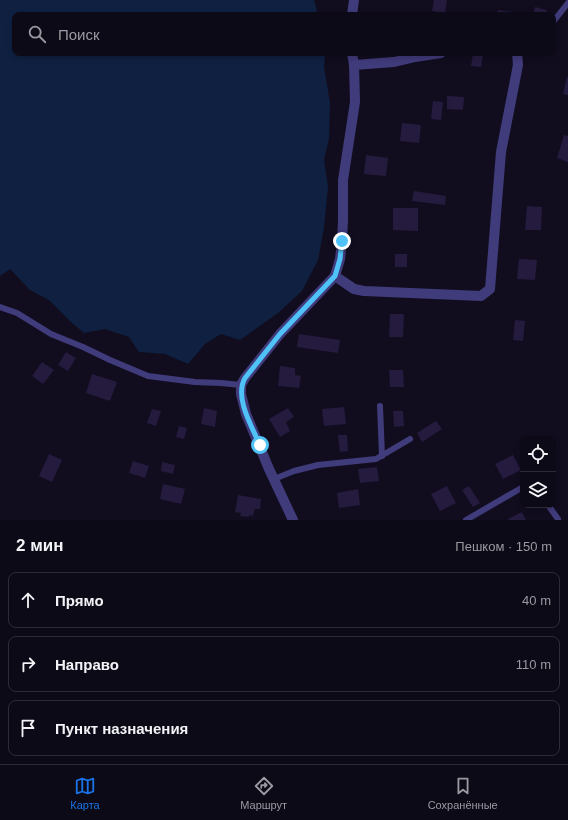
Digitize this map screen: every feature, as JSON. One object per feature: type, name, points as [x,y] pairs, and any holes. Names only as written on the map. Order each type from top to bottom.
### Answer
[{"type":"street","points":[[352,12],[354,0]]},
{"type":"street","points":[[293,520],[246,414],[241,394],[241,385],[280,334],[335,276],[340,259],[342,241],[342,180],[355,102],[352,56]]},
{"type":"street","points":[[354,65],[394,62],[422,56]]},
{"type":"street","points":[[335,276],[354,289],[364,291],[481,296],[490,289],[501,152],[518,65],[517,56]]},
{"type":"lane","points":[[556,18],[568,3]]},
{"type":"lane","points":[[0,308],[17,313],[51,334],[148,376],[195,382],[241,385]]},
{"type":"lane","points":[[380,406],[382,456]]},
{"type":"lane","points":[[274,479],[294,471],[318,465],[376,459],[410,439]]},
{"type":"lane","points":[[466,520],[520,489]]},
{"type":"lane","points":[[550,508],[558,519]]},
{"type":"water","points":[[0,0],[314,0],[317,12],[12,12],[12,56],[325,56],[324,67],[330,103],[329,139],[324,159],[328,187],[324,228],[318,260],[302,291],[278,313],[240,340],[221,334],[205,344],[188,364],[165,354],[139,352],[129,337],[105,329],[84,333],[49,300],[30,290],[10,269],[0,276]]},
{"type":"building","points":[[434,0],[447,0],[445,12],[432,11]]},
{"type":"building","points":[[535,7],[547,10],[546,12],[534,12]]},
{"type":"building","points":[[498,10],[513,12],[498,12]]},
{"type":"building","points":[[473,56],[483,56],[481,67],[471,66]]},
{"type":"building","points":[[567,77],[568,78],[568,95],[563,94]]},
{"type":"building","points":[[447,96],[464,97],[463,110],[447,109]]},
{"type":"building","points":[[433,101],[443,102],[441,120],[431,119]]},
{"type":"building","points":[[402,123],[421,125],[419,143],[400,141]]},
{"type":"building","points":[[564,135],[568,136],[568,162],[557,158]]},
{"type":"building","points":[[366,155],[388,158],[386,176],[364,174]]},
{"type":"building","points":[[414,191],[446,196],[445,205],[412,201]]},
{"type":"building","points":[[527,206],[542,207],[541,230],[525,230]]},
{"type":"building","points":[[393,208],[418,208],[418,231],[393,230]]},
{"type":"building","points":[[395,254],[407,254],[407,267],[395,267]]},
{"type":"building","points":[[519,259],[537,260],[535,280],[517,279]]},
{"type":"building","points":[[390,314],[404,314],[403,337],[389,337]]},
{"type":"building","points":[[515,320],[525,321],[523,341],[513,340]]},
{"type":"building","points":[[299,334],[340,340],[338,353],[297,347]]},
{"type":"building","points":[[66,352],[76,358],[68,371],[58,365]]},
{"type":"building","points":[[42,362],[54,370],[43,384],[32,376]]},
{"type":"building","points":[[280,366],[295,368],[295,375],[301,376],[299,388],[278,386]]},
{"type":"building","points":[[389,370],[403,370],[404,387],[390,387]]},
{"type":"building","points":[[92,374],[117,382],[110,401],[86,393]]},
{"type":"building","points":[[344,407],[346,424],[324,426],[322,409]]},
{"type":"building","points":[[204,408],[217,411],[215,427],[201,424]]},
{"type":"building","points":[[288,408],[294,417],[286,422],[290,431],[280,437],[269,419]]},
{"type":"building","points":[[152,409],[161,411],[156,426],[147,423]]},
{"type":"building","points":[[393,411],[403,411],[404,426],[394,427]]},
{"type":"building","points":[[436,421],[442,429],[422,442],[417,433]]},
{"type":"building","points":[[179,426],[187,428],[184,439],[176,437]]},
{"type":"building","points":[[338,435],[347,435],[348,451],[340,452]]},
{"type":"building","points":[[49,454],[62,460],[52,482],[39,476]]},
{"type":"building","points":[[513,455],[520,470],[503,479],[495,464]]},
{"type":"building","points":[[133,461],[149,466],[145,478],[129,473]]},
{"type":"building","points":[[162,462],[175,465],[173,474],[161,471]]},
{"type":"building","points":[[377,467],[379,481],[360,483],[358,469]]},
{"type":"building","points":[[163,484],[185,489],[181,504],[160,499]]},
{"type":"building","points":[[447,486],[456,503],[440,511],[431,494]]},
{"type":"building","points":[[469,486],[480,503],[473,507],[462,490]]},
{"type":"building","points":[[358,489],[360,505],[339,508],[337,493]]},
{"type":"building","points":[[238,495],[261,499],[260,509],[255,509],[253,516],[240,516],[241,513],[235,512]]},
{"type":"building","points":[[522,512],[526,520],[508,519]]},
{"type":"route","points":[[260,445],[246,414],[241,394],[241,385],[280,334],[303,308],[335,276],[340,259],[342,241]]}]
